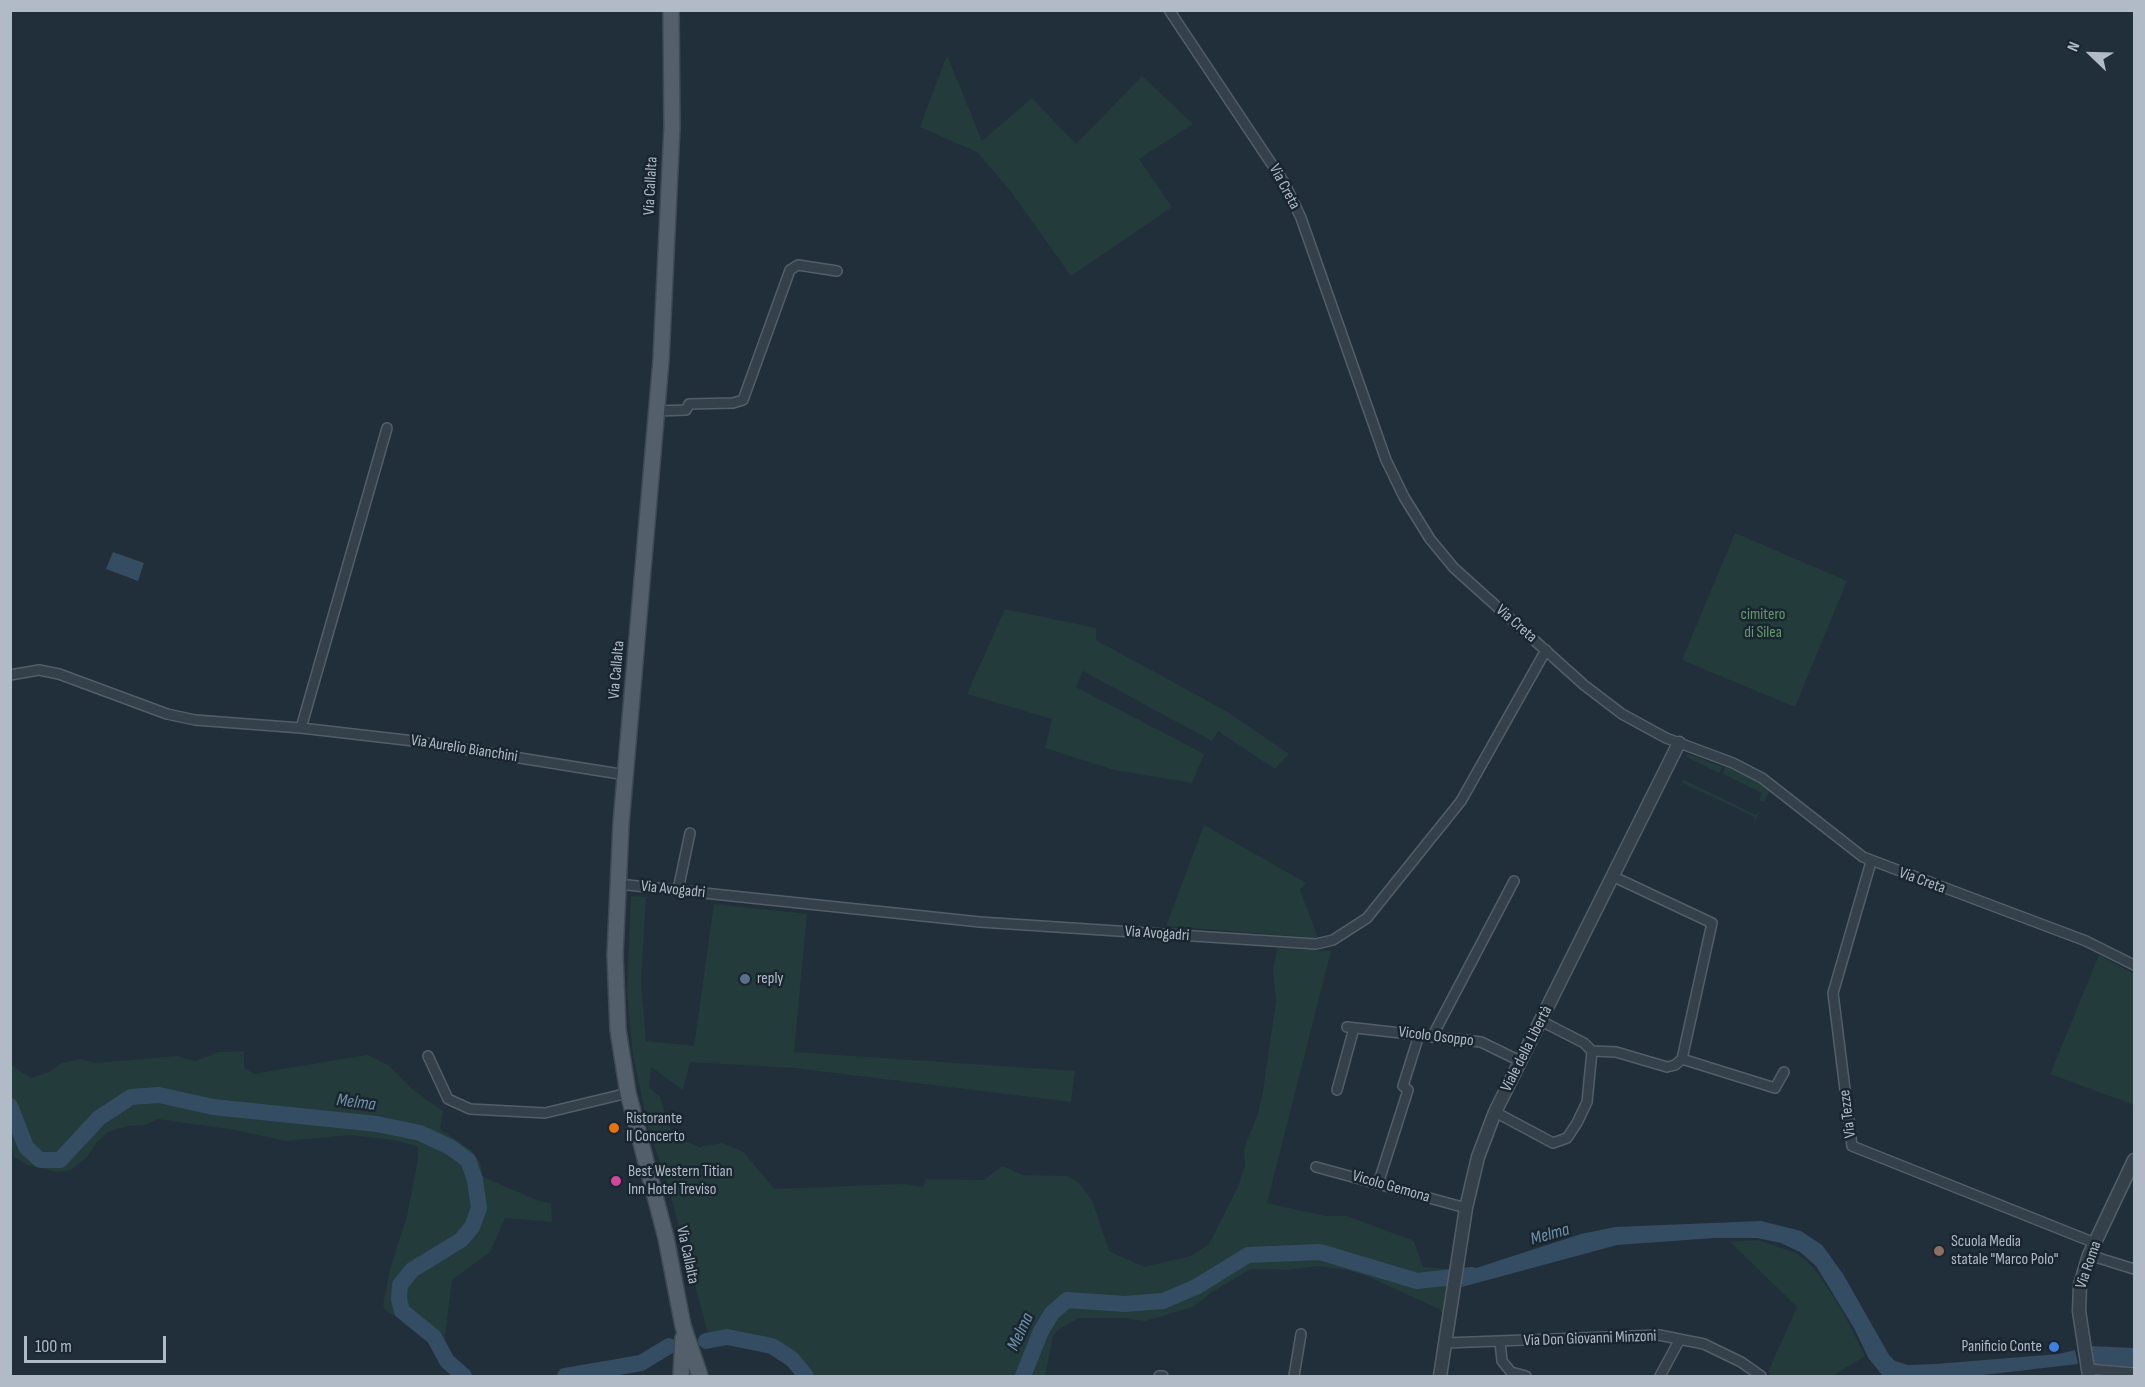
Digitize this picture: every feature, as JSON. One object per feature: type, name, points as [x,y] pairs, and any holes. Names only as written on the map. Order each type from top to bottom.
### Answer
[{"type":"main road","name":"Via Callalta","points":[[671,10],[672,128],[657,411],[626,775],[615,955],[618,1019],[628,1093],[666,1238],[683,1326],[700,1377]]},
{"type":"main road","name":"Via Callalta","points":[[681,1377],[683,1326]]},
{"type":"street","name":"Via Creta","points":[[1169,10],[1285,184],[1301,218],[1374,430],[1404,497],[1440,554],[1584,685],[1622,714],[1647,729],[1738,765],[1762,778],[1871,862],[2086,941],[2134,965]]},
{"type":"street","points":[[657,411],[686,410],[689,404],[734,404],[743,400],[790,270],[798,265],[837,271]]},
{"type":"street","points":[[301,728],[387,428]]},
{"type":"street","name":"Via Avogadri","points":[[618,884],[980,922],[1316,944],[1333,940],[1367,918],[1461,801],[1546,650]]},
{"type":"street","name":"Via Aurelio Bianchini","points":[[10,675],[39,670],[59,674],[167,714],[195,720],[301,728],[414,741],[626,775]]},
{"type":"street","name":"Viale della Libertà","points":[[1440,1377],[1466,1208],[1478,1157],[1495,1112],[1679,743]]},
{"type":"street","points":[[678,890],[690,833]]},
{"type":"street","name":"Via Tezze","points":[[1871,862],[1833,993],[1852,1146],[2095,1243]]},
{"type":"street","points":[[1541,1021],[1584,1043],[1592,1051],[1616,1052],[1667,1067],[1675,1065],[1682,1059],[1712,923],[1612,876]]},
{"type":"street","points":[[1432,1037],[1514,881]]},
{"type":"street","name":"Vicolo Osoppo","points":[[1337,1090],[1351,1027],[1481,1042],[1520,1061]]},
{"type":"street","points":[[1378,1184],[1408,1090],[1403,1086],[1419,1035]]},
{"type":"street","points":[[1495,1112],[1553,1143],[1567,1138],[1587,1102],[1592,1051]]},
{"type":"street","points":[[428,1056],[448,1099],[470,1109],[545,1113],[628,1093]]},
{"type":"street","points":[[1682,1059],[1775,1088],[1784,1072]]},
{"type":"street","name":"Via Roma","points":[[2088,1373],[2078,1295],[2089,1255],[2129,1185],[2134,1160]]},
{"type":"street","name":"Vicolo Gemona","points":[[1316,1167],[1466,1208]]},
{"type":"street","points":[[2089,1255],[2134,1269]]},
{"type":"street","points":[[1294,1377],[1301,1334]]},
{"type":"street","name":"Via Don Giovanni Minzoni","points":[[1445,1343],[1659,1335],[1704,1344],[1741,1362],[1761,1377]]},
{"type":"street","points":[[1660,1377],[1680,1339]]},
{"type":"street","points":[[1500,1342],[1502,1361],[1511,1372],[1526,1377]]},
{"type":"street","points":[[2088,1373],[2134,1373]]},
{"type":"green space","points":[[947,55],[982,141],[1032,98],[1076,144],[1142,76],[1193,124],[1139,159],[1172,207],[1071,276],[1009,189],[977,152],[920,127]]},
{"type":"green space","name":"cimitero di Silea","points":[[1735,533],[1847,581],[1795,707],[1682,660]]},
{"type":"green space","points":[[1005,609],[1096,628],[1096,640],[1226,711],[1289,754],[1275,769],[1218,731],[1212,741],[1083,671],[1076,687],[1204,754],[1192,783],[1114,770],[1045,748],[1052,719],[967,694]]},
{"type":"green space","points":[[1689,754],[1722,767],[1719,773],[1685,756]]},
{"type":"green space","points":[[1726,766],[1746,774],[1770,790],[1764,802],[1759,800],[1762,793],[1723,774]]},
{"type":"green space","points":[[1686,774],[1684,780],[1756,815],[1761,810],[1753,825],[1755,817],[1683,783],[1679,788]]},
{"type":"green space","points":[[1204,825],[1306,883],[1300,890],[1318,938],[1166,926]]},
{"type":"green space","points":[[631,896],[646,897],[641,981],[646,1041],[694,1046],[714,904],[807,914],[794,1052],[1075,1071],[1071,1102],[794,1068],[690,1062],[683,1090],[651,1067],[649,1087],[660,1097],[669,1127],[679,1138],[699,1147],[722,1143],[744,1152],[774,1189],[901,1184],[923,1187],[926,1179],[984,1180],[1002,1166],[1023,1175],[1067,1176],[1078,1182],[1092,1200],[1109,1251],[1144,1267],[1190,1256],[1209,1244],[1238,1187],[1245,1165],[1244,1149],[1258,1113],[1263,1091],[1276,1001],[1273,971],[1277,948],[1331,951],[1267,1203],[1325,1216],[1347,1216],[1414,1241],[1423,1267],[1450,1269],[1443,1314],[1439,1309],[1369,1277],[1347,1270],[1318,1266],[1288,1270],[1251,1269],[1212,1292],[1193,1307],[1145,1321],[1125,1318],[1078,1318],[1058,1330],[1053,1336],[1045,1376],[803,1376],[789,1360],[767,1347],[747,1342],[722,1342],[723,1347],[710,1341],[668,1185],[649,1131],[633,1056],[627,992]]},
{"type":"green space","points":[[2099,955],[2134,974],[2134,1105],[2050,1074]]},
{"type":"green space","points":[[244,1051],[244,1067],[253,1074],[367,1055],[388,1065],[412,1089],[443,1111],[440,1129],[472,1151],[480,1162],[483,1177],[539,1201],[551,1203],[552,1222],[505,1218],[490,1252],[452,1280],[442,1360],[427,1335],[386,1311],[383,1305],[390,1269],[407,1216],[418,1159],[418,1147],[394,1140],[350,1135],[286,1141],[235,1130],[157,1119],[146,1125],[127,1126],[108,1132],[96,1143],[87,1157],[71,1170],[57,1172],[27,1165],[14,1157],[10,1140],[11,1065],[31,1078],[49,1072],[62,1063],[80,1059],[95,1063],[177,1056],[195,1061],[219,1052]]},
{"type":"green space","points":[[1758,1240],[1796,1253],[1807,1261],[1842,1310],[1865,1356],[1833,1376],[1772,1376],[1768,1372],[1797,1307],[1730,1242]]},
{"type":"water","points":[[113,552],[144,563],[138,581],[106,569]]},
{"type":"water","points":[[1761,1221],[1801,1231],[1822,1245],[1843,1274],[1889,1355],[1895,1361],[1908,1365],[1935,1364],[2059,1354],[2075,1350],[2078,1364],[1974,1376],[1883,1376],[1869,1359],[1854,1328],[1816,1266],[1800,1252],[1781,1243],[1757,1238],[1714,1238],[1617,1245],[1462,1287],[1465,1269],[1476,1268],[1581,1234],[1615,1227]]},
{"type":"water","points":[[2090,1346],[2134,1348],[2134,1367],[2093,1364]]},
{"type":"waterway","name":"Melma","points":[[10,1106],[26,1147],[40,1160],[60,1160],[99,1118],[131,1097],[159,1095],[213,1107],[377,1124],[420,1133],[450,1147],[468,1160],[475,1180],[479,1208],[472,1227],[461,1240],[412,1270],[400,1285],[399,1299],[402,1311],[434,1337],[447,1361],[464,1376]]},
{"type":"waterway","name":"Melma","points":[[1023,1376],[1041,1331],[1052,1313],[1067,1300],[1125,1304],[1163,1301],[1196,1287],[1248,1255],[1320,1252],[1417,1281],[1472,1275]]},
{"type":"waterway","name":"Melma","points":[[706,1341],[727,1337],[772,1346],[792,1359],[806,1376]]},
{"type":"waterway","name":"Melma","points":[[565,1376],[641,1363],[669,1346]]},
{"type":"place","name":"reply","points":[[745,979]]},
{"type":"place","name":"Ristorante Il Concerto","points":[[614,1128]]},
{"type":"place","name":"Best Western Titian Inn Hotel Treviso","points":[[616,1181]]},
{"type":"place","name":"Scuola Media statale \"Marco Polo\"","points":[[1939,1251]]},
{"type":"place","name":"Panificio Conte","points":[[2054,1347]]}]
